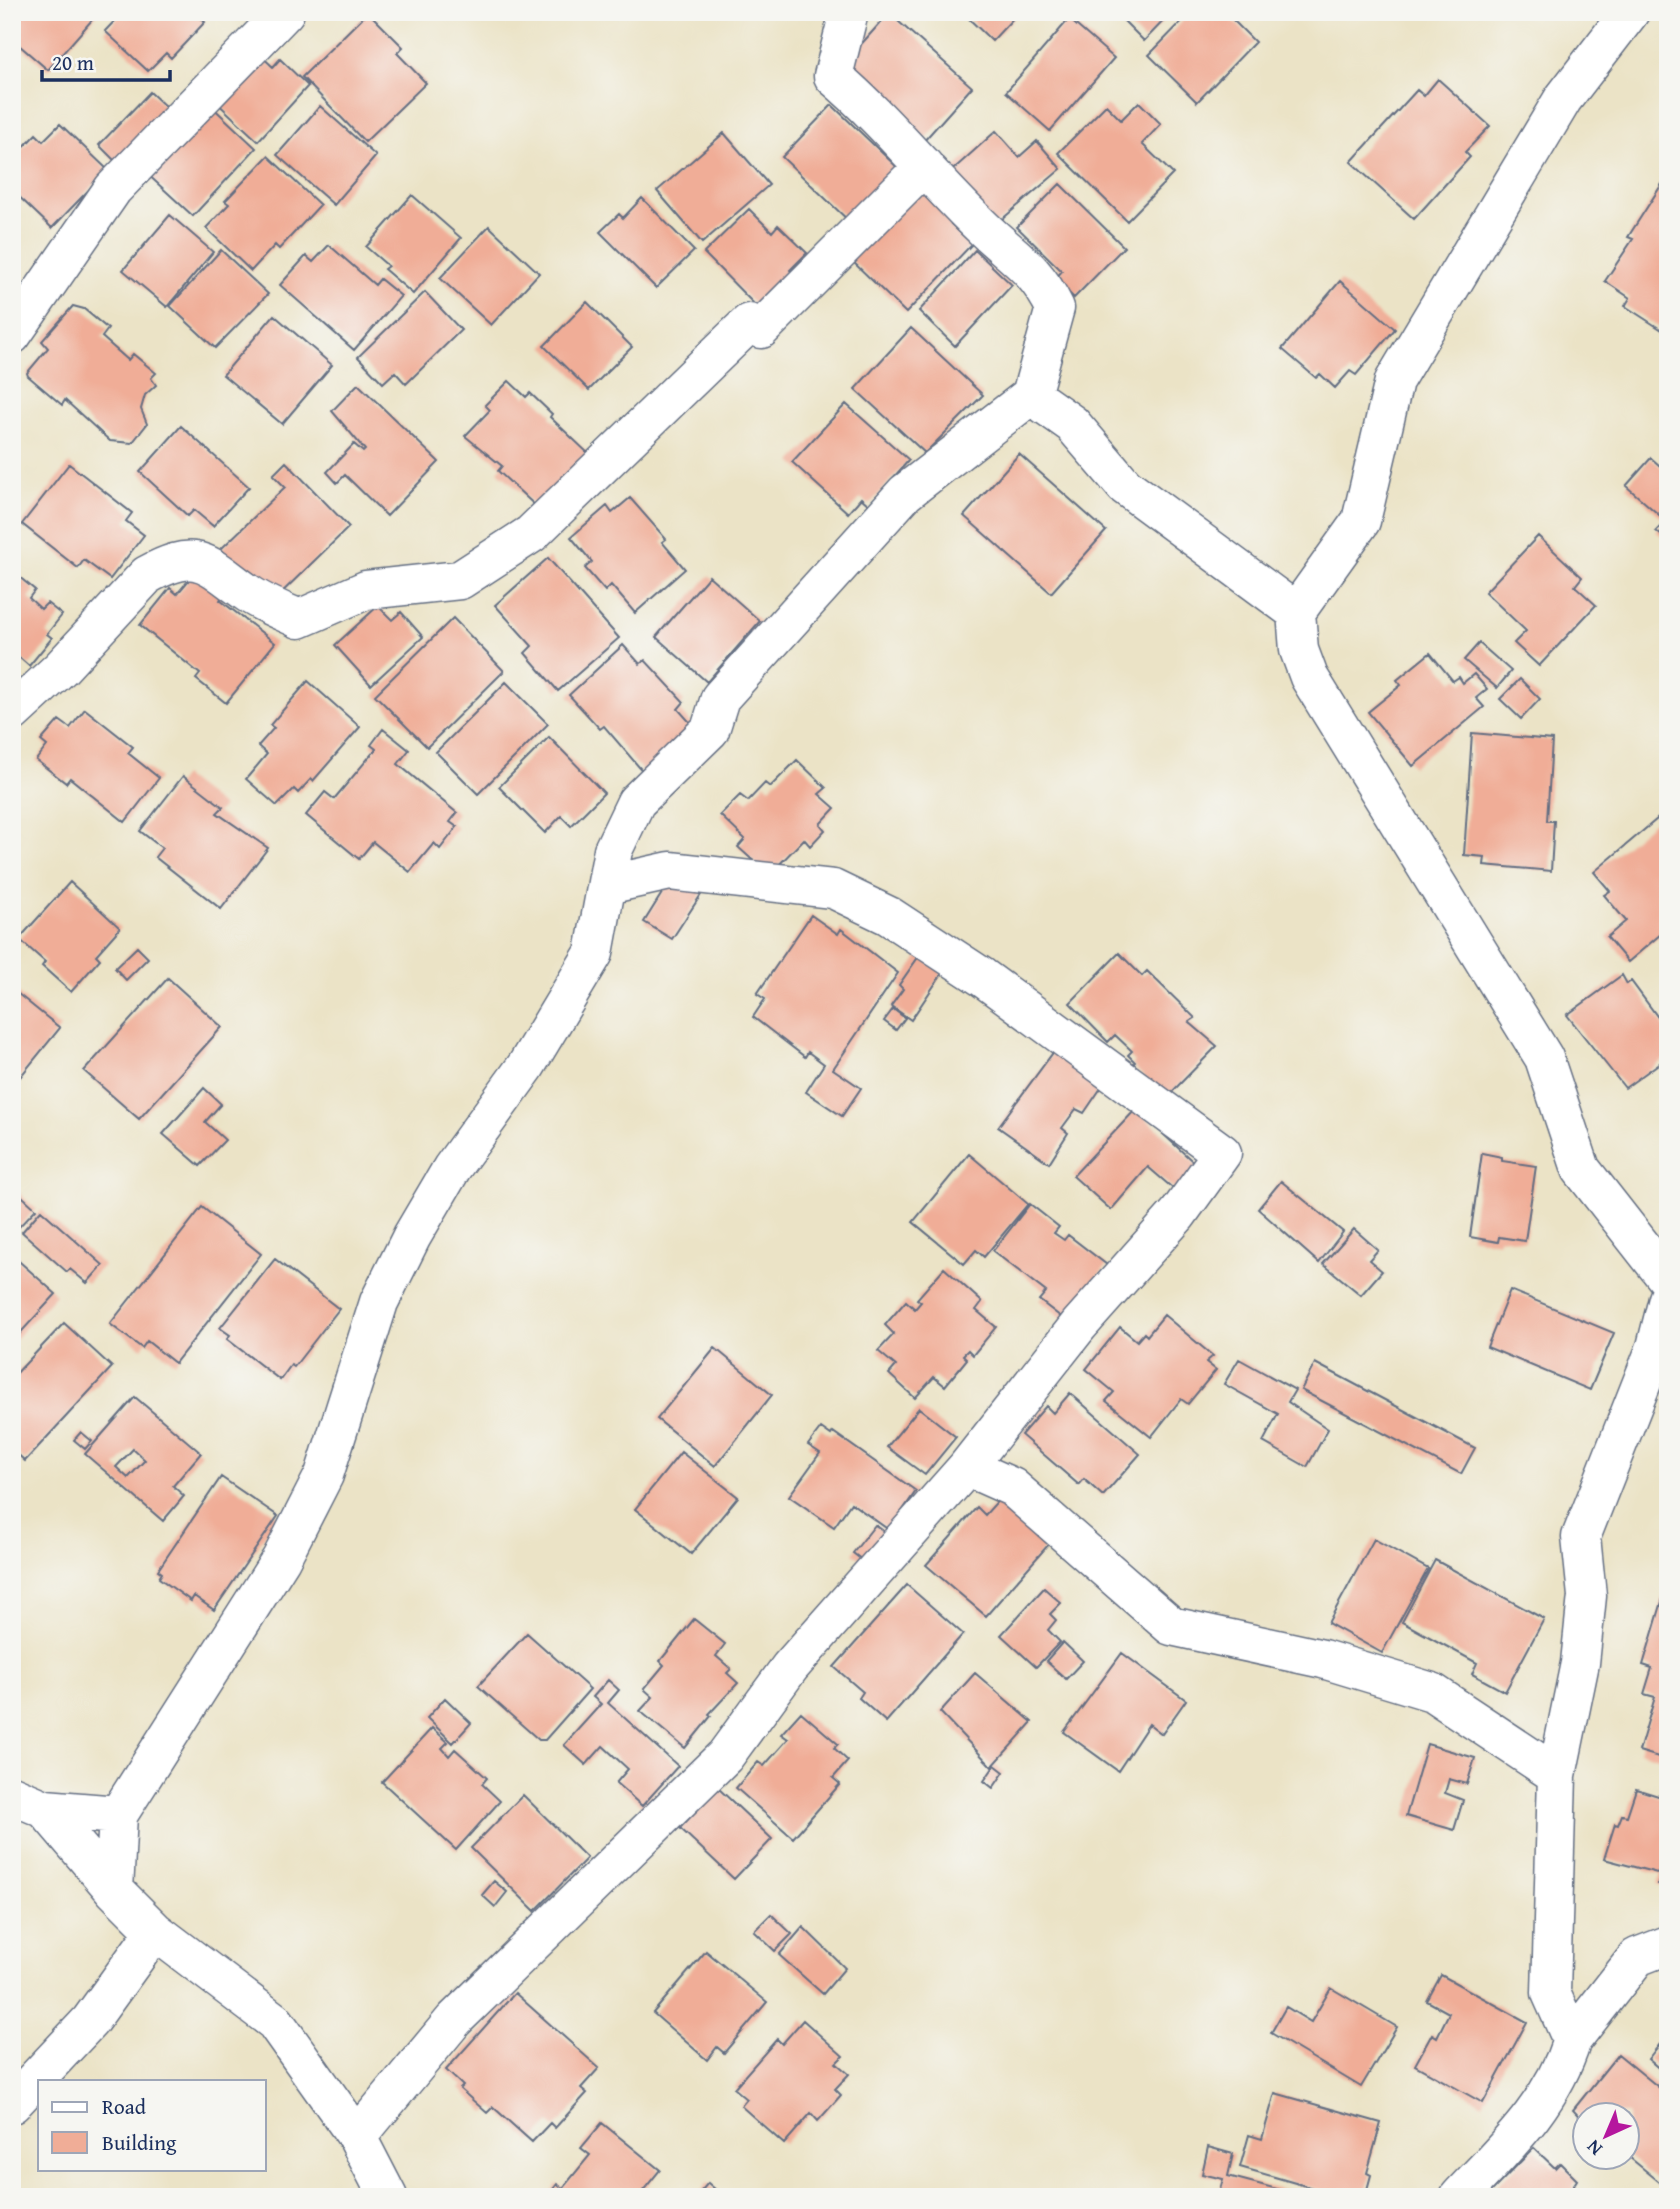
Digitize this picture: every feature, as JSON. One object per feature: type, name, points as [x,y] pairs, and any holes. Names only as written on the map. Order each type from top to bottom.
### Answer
[{"type":"street","points":[[12,335],[113,189],[285,12]]},
{"type":"street","points":[[114,1890],[118,1815],[281,1559],[324,1475],[379,1302],[412,1236],[452,1168],[526,1066],[594,953],[614,850],[636,802],[710,730],[720,698],[905,493],[1031,394],[1055,308],[1044,285],[1028,265],[982,227],[833,76],[849,12]]},
{"type":"street","points":[[1572,2040],[1551,1993],[1557,1774],[1580,1663],[1587,1596],[1581,1537],[1656,1347],[1667,1296],[1581,1169],[1544,1058],[1309,677],[1299,650],[1296,612],[1361,522],[1394,381],[1563,99],[1630,12]]},
{"type":"street","points":[[12,713],[61,667],[147,575],[163,566],[198,559],[216,568],[250,594],[299,619],[366,590],[460,580],[531,534],[749,323],[761,329],[924,166]]},
{"type":"street","points":[[1031,394],[1072,424],[1125,486],[1296,612]]},
{"type":"street","points":[[357,2137],[454,2020],[725,1756],[790,1667],[967,1467],[1079,1325],[1178,1214],[1222,1153],[982,977],[889,916],[832,889],[670,871],[607,885]]},
{"type":"street","points":[[967,1467],[1012,1487],[1171,1626],[1323,1658],[1432,1692],[1557,1774]]},
{"type":"street","points":[[29,1802],[118,1815]]},
{"type":"street","points":[[29,1802],[155,1931],[275,2022],[357,2137],[388,2197]]},
{"type":"street","points":[[12,2104],[90,2021],[155,1931]]},
{"type":"street","points":[[1459,2197],[1536,2115],[1565,2062],[1572,2040],[1637,1957],[1668,1945]]},
{"type":"building","points":[[12,12],[99,12],[48,70],[12,39]]},
{"type":"building","points":[[123,12],[206,12],[201,18],[205,22],[171,58],[166,53],[148,71],[105,31]]},
{"type":"building","points":[[368,12],[403,47],[397,53],[426,83],[365,142],[302,77]]},
{"type":"building","points":[[962,12],[1019,12],[992,41]]},
{"type":"building","points":[[1115,12],[1172,12],[1144,41]]},
{"type":"building","points":[[1191,12],[1225,12],[1255,42],[1197,102],[1149,55]]},
{"type":"building","points":[[889,13],[972,87],[923,142],[840,68]]},
{"type":"building","points":[[1069,19],[1114,58],[1050,131],[1006,92]]},
{"type":"building","points":[[255,50],[273,67],[280,59],[308,86],[258,141],[212,98]]},
{"type":"building","points":[[1438,79],[1490,126],[1465,152],[1470,157],[1414,219],[1351,162],[1417,90],[1424,96]]},
{"type":"building","points":[[150,92],[168,109],[116,162],[99,145]]},
{"type":"building","points":[[206,101],[256,148],[193,216],[145,172]]},
{"type":"building","points":[[1139,102],[1161,124],[1142,144],[1173,174],[1127,221],[1058,153],[1106,105],[1121,120]]},
{"type":"building","points":[[832,105],[902,172],[852,224],[782,157]]},
{"type":"building","points":[[320,106],[376,156],[334,205],[277,155]]},
{"type":"building","points":[[60,124],[108,170],[52,228],[12,190],[12,159],[36,134],[43,141]]},
{"type":"building","points":[[996,131],[1019,157],[1037,141],[1061,169],[994,226],[947,175]]},
{"type":"building","points":[[724,133],[769,185],[702,243],[657,191]]},
{"type":"building","points":[[268,156],[320,205],[279,249],[275,245],[251,271],[206,228],[229,204],[225,201]]},
{"type":"building","points":[[923,182],[959,217],[951,224],[972,244],[906,313],[849,258]]},
{"type":"building","points":[[1060,184],[1124,247],[1074,298],[1055,279],[1062,271],[1017,227]]},
{"type":"building","points":[[1662,184],[1668,188],[1668,322],[1662,330],[1625,306],[1630,298],[1605,281],[1633,239],[1628,237]]},
{"type":"building","points":[[412,195],[461,238],[413,294],[384,269],[388,266],[366,247]]},
{"type":"building","points":[[642,198],[694,251],[656,288],[600,232],[619,214],[623,218]]},
{"type":"building","points":[[749,209],[772,232],[778,225],[807,253],[790,270],[796,276],[760,310],[704,253]]},
{"type":"building","points":[[170,215],[213,252],[167,307],[123,270]]},
{"type":"building","points":[[489,226],[539,273],[491,325],[440,278]]},
{"type":"building","points":[[329,245],[375,285],[380,279],[401,296],[354,350],[280,285],[306,256],[313,262]]},
{"type":"building","points":[[221,250],[268,294],[215,348],[170,306]]},
{"type":"building","points":[[975,250],[1012,285],[955,346],[919,311]]},
{"type":"building","points":[[1340,281],[1395,329],[1356,375],[1350,371],[1335,388],[1320,374],[1316,378],[1282,349]]},
{"type":"building","points":[[425,292],[461,330],[406,384],[395,372],[383,383],[358,357]]},
{"type":"building","points":[[587,302],[632,347],[589,390],[544,346]]},
{"type":"building","points":[[73,306],[84,309],[108,329],[102,337],[128,360],[133,354],[156,373],[151,378],[156,385],[145,395],[141,409],[147,424],[132,443],[110,441],[65,400],[62,405],[28,376],[27,373],[48,348],[42,341]]},
{"type":"building","points":[[274,315],[332,365],[282,424],[223,375]]},
{"type":"building","points":[[911,328],[983,395],[925,453],[855,389]]},
{"type":"building","points":[[509,381],[526,397],[530,393],[552,414],[550,417],[590,455],[539,509],[498,471],[502,466],[465,436],[490,410],[485,405]]},
{"type":"building","points":[[358,384],[439,462],[387,516],[345,475],[337,483],[327,472],[354,444],[363,452],[365,450],[332,411]]},
{"type":"building","points":[[846,404],[909,460],[869,505],[861,498],[848,513],[792,462]]},
{"type":"building","points":[[181,426],[249,487],[213,526],[194,510],[188,516],[140,472]]},
{"type":"building","points":[[1019,454],[1106,531],[1051,593],[964,516]]},
{"type":"building","points":[[1651,458],[1668,473],[1668,541],[1656,531],[1666,521],[1626,486]]},
{"type":"building","points":[[286,462],[349,527],[273,601],[221,549],[285,487],[273,475]]},
{"type":"building","points":[[69,464],[132,513],[126,521],[144,535],[110,579],[84,560],[78,568],[22,524]]},
{"type":"building","points":[[630,498],[666,539],[662,542],[685,569],[635,613],[611,585],[605,591],[585,568],[592,562],[571,537],[607,506],[612,513]]},
{"type":"building","points":[[1538,536],[1582,577],[1575,586],[1596,605],[1539,666],[1514,643],[1526,631],[1485,592]]},
{"type":"building","points":[[548,558],[619,638],[558,691],[525,653],[532,646],[495,605]]},
{"type":"building","points":[[12,571],[35,590],[29,598],[41,609],[47,603],[62,615],[47,634],[52,638],[29,666],[12,651]]},
{"type":"building","points":[[194,574],[222,597],[220,600],[275,643],[226,703],[196,679],[200,674],[140,625],[170,588],[177,594]]},
{"type":"building","points":[[709,576],[760,621],[707,682],[656,637]]},
{"type":"building","points":[[378,606],[392,620],[401,612],[423,637],[371,685],[335,645]]},
{"type":"building","points":[[453,618],[504,671],[427,747],[375,695]]},
{"type":"building","points":[[1479,643],[1511,671],[1497,688],[1464,660]]},
{"type":"building","points":[[623,645],[640,664],[645,660],[684,702],[678,709],[695,728],[645,774],[604,726],[600,729],[569,695]]},
{"type":"building","points":[[1430,653],[1453,681],[1459,677],[1463,683],[1474,674],[1487,689],[1476,698],[1484,707],[1413,766],[1368,712],[1401,685],[1397,680]]},
{"type":"building","points":[[1520,679],[1540,699],[1521,719],[1500,699]]},
{"type":"building","points":[[308,681],[360,727],[313,781],[311,779],[298,793],[294,789],[277,806],[246,779],[267,754],[258,746],[274,728],[270,725]]},
{"type":"building","points":[[506,682],[548,724],[478,794],[436,752]]},
{"type":"building","points":[[85,709],[133,747],[128,753],[159,778],[125,822],[70,778],[66,783],[36,760],[47,746],[41,741],[59,720],[70,728]]},
{"type":"building","points":[[383,729],[409,750],[398,764],[457,813],[450,822],[457,827],[440,849],[434,843],[410,872],[373,842],[359,859],[306,815],[325,792],[334,799],[376,749],[371,745]]},
{"type":"building","points":[[1472,733],[1552,740],[1547,821],[1554,821],[1551,871],[1484,865],[1485,857],[1464,855]]},
{"type":"building","points":[[549,737],[604,793],[571,826],[561,816],[545,833],[499,787]]},
{"type":"building","points":[[797,760],[826,788],[819,794],[835,808],[820,824],[825,830],[810,846],[804,839],[769,875],[738,847],[745,839],[720,815],[740,795],[748,801],[765,783],[770,787]]},
{"type":"building","points":[[183,776],[223,807],[217,813],[268,848],[221,909],[155,857],[162,848],[140,831]]},
{"type":"building","points":[[1663,814],[1668,820],[1668,928],[1628,962],[1607,937],[1626,921],[1604,895],[1610,891],[1594,872]]},
{"type":"building","points":[[674,874],[704,890],[672,939],[644,922]]},
{"type":"building","points":[[70,882],[120,928],[96,955],[100,959],[71,992],[42,966],[45,962],[19,939]]},
{"type":"building","points":[[811,915],[838,934],[841,929],[898,973],[833,1069],[861,1088],[842,1116],[806,1092],[824,1064],[808,1052],[805,1057],[753,1017],[765,999],[757,994]]},
{"type":"building","points":[[137,947],[148,958],[126,980],[115,968]]},
{"type":"building","points":[[1119,953],[1142,976],[1147,971],[1195,1018],[1189,1022],[1217,1046],[1166,1098],[1132,1065],[1135,1062],[1128,1055],[1132,1051],[1115,1035],[1108,1042],[1070,1003]]},
{"type":"building","points":[[919,956],[943,972],[911,1020],[891,1006],[903,989],[899,985]]},
{"type":"building","points":[[1622,975],[1627,984],[1631,981],[1668,1031],[1668,1057],[1625,1088],[1567,1015]]},
{"type":"building","points":[[168,978],[222,1027],[139,1119],[84,1071]]},
{"type":"building","points":[[12,989],[60,1028],[12,1087]]},
{"type":"building","points":[[893,1009],[905,1018],[896,1030],[884,1021]]},
{"type":"building","points":[[1055,1050],[1103,1085],[1084,1113],[1076,1109],[1062,1128],[1068,1133],[1049,1163],[998,1127]]},
{"type":"building","points":[[204,1088],[221,1104],[205,1122],[225,1140],[200,1166],[163,1134]]},
{"type":"building","points":[[1136,1109],[1201,1169],[1177,1192],[1148,1167],[1111,1210],[1073,1176]]},
{"type":"building","points":[[1482,1153],[1502,1157],[1502,1161],[1536,1166],[1525,1241],[1499,1237],[1498,1242],[1470,1237]]},
{"type":"building","points":[[969,1154],[1028,1204],[984,1257],[976,1250],[964,1264],[913,1222]]},
{"type":"building","points":[[1281,1181],[1343,1232],[1319,1263],[1258,1209]]},
{"type":"building","points":[[12,1187],[36,1209],[16,1230],[12,1227]]},
{"type":"building","points":[[1030,1204],[1059,1227],[1054,1233],[1064,1240],[1068,1235],[1107,1265],[1065,1320],[1039,1300],[1046,1292],[993,1251]]},
{"type":"building","points":[[202,1207],[261,1254],[175,1363],[147,1341],[142,1348],[110,1324]]},
{"type":"building","points":[[41,1210],[103,1265],[87,1283],[70,1269],[67,1272],[22,1232]]},
{"type":"building","points":[[1354,1229],[1378,1250],[1369,1260],[1382,1271],[1361,1295],[1323,1264]]},
{"type":"building","points":[[12,1255],[56,1294],[12,1342]]},
{"type":"building","points":[[275,1259],[339,1309],[294,1367],[291,1365],[280,1380],[227,1339],[230,1335],[220,1328]]},
{"type":"building","points":[[944,1268],[982,1302],[976,1310],[996,1327],[973,1355],[968,1350],[963,1355],[967,1359],[945,1386],[934,1377],[915,1398],[889,1374],[896,1366],[878,1351],[894,1334],[885,1325],[906,1301],[915,1309],[921,1302],[917,1299]]},
{"type":"building","points":[[1510,1290],[1614,1333],[1590,1390],[1487,1347]]},
{"type":"building","points":[[1164,1315],[1213,1356],[1206,1362],[1216,1370],[1188,1404],[1181,1399],[1151,1437],[1106,1401],[1114,1392],[1086,1369],[1120,1327],[1137,1341],[1144,1333],[1147,1336]]},
{"type":"building","points":[[64,1323],[112,1367],[25,1461],[12,1449],[12,1378]]},
{"type":"building","points":[[715,1348],[772,1395],[715,1466],[657,1419]]},
{"type":"building","points":[[1239,1359],[1295,1390],[1288,1402],[1328,1429],[1307,1467],[1263,1442],[1278,1414],[1224,1384]]},
{"type":"building","points":[[1315,1363],[1475,1448],[1461,1474],[1301,1390]]},
{"type":"building","points":[[1070,1393],[1140,1454],[1103,1496],[1084,1479],[1079,1485],[1021,1435],[1046,1406],[1053,1413]]},
{"type":"building","points":[[135,1397],[201,1453],[173,1486],[184,1496],[163,1521],[85,1454]],"holes":[[[133,1449],[145,1460],[128,1478],[116,1467]]]},
{"type":"building","points":[[919,1408],[956,1437],[925,1475],[887,1447]]},
{"type":"building","points":[[821,1428],[831,1435],[833,1432],[916,1491],[889,1530],[851,1503],[834,1527],[789,1496],[820,1453],[808,1445]]},
{"type":"building","points":[[81,1432],[92,1441],[85,1449],[74,1440]]},
{"type":"building","points":[[681,1452],[738,1497],[691,1554],[635,1509]]},
{"type":"building","points":[[221,1477],[278,1516],[214,1610],[194,1596],[191,1601],[159,1578],[162,1573],[158,1570]]},
{"type":"building","points":[[1002,1496],[1056,1536],[986,1616],[926,1565],[977,1507],[985,1515]]},
{"type":"building","points":[[875,1525],[888,1534],[866,1563],[853,1553]]},
{"type":"building","points":[[1374,1539],[1428,1569],[1382,1653],[1328,1623]]},
{"type":"building","points":[[1435,1560],[1544,1619],[1505,1692],[1472,1674],[1477,1663],[1402,1622]]},
{"type":"building","points":[[907,1585],[963,1634],[886,1722],[859,1698],[863,1692],[834,1667]]},
{"type":"building","points":[[1667,1585],[1668,1760],[1639,1751],[1655,1697],[1644,1694],[1652,1668],[1643,1665]]},
{"type":"building","points":[[1044,1588],[1061,1603],[1050,1614],[1056,1620],[1048,1630],[1060,1642],[1036,1667],[1001,1635]]},
{"type":"building","points":[[694,1619],[725,1644],[716,1656],[731,1669],[727,1673],[738,1683],[709,1714],[711,1716],[685,1748],[640,1711],[653,1697],[644,1689],[664,1665],[660,1661]]},
{"type":"building","points":[[527,1633],[590,1689],[545,1740],[539,1740],[478,1686]]},
{"type":"building","points":[[1063,1642],[1083,1661],[1066,1679],[1046,1661]]},
{"type":"building","points":[[1122,1653],[1186,1700],[1162,1734],[1149,1724],[1118,1771],[1064,1732]]},
{"type":"building","points":[[975,1673],[1032,1722],[992,1767],[940,1712]]},
{"type":"building","points":[[608,1680],[619,1690],[608,1703],[678,1766],[642,1806],[616,1783],[628,1769],[603,1746],[586,1765],[564,1745],[601,1704],[593,1697]]},
{"type":"building","points":[[445,1698],[471,1723],[453,1743],[427,1718]]},
{"type":"building","points":[[801,1712],[838,1744],[834,1748],[848,1761],[833,1778],[840,1784],[793,1838],[736,1788],[758,1762],[764,1766],[788,1739],[781,1734]]},
{"type":"building","points":[[432,1728],[448,1742],[442,1748],[449,1756],[455,1749],[487,1778],[482,1784],[500,1801],[456,1850],[382,1782]]},
{"type":"building","points":[[1427,1744],[1475,1758],[1467,1784],[1449,1779],[1445,1793],[1463,1800],[1454,1830],[1406,1816]]},
{"type":"building","points":[[995,1765],[1004,1772],[993,1788],[984,1781]]},
{"type":"building","points":[[718,1788],[772,1839],[734,1879],[680,1828]]},
{"type":"building","points":[[1636,1789],[1668,1799],[1668,1887],[1658,1884],[1661,1874],[1604,1859],[1615,1824],[1618,1825],[1622,1815],[1627,1816]]},
{"type":"building","points":[[523,1795],[587,1858],[535,1911],[471,1848]]},
{"type":"building","points":[[494,1881],[507,1892],[495,1907],[482,1895]]},
{"type":"building","points":[[771,1914],[792,1934],[775,1951],[754,1931]]},
{"type":"building","points":[[803,1927],[845,1968],[823,1994],[779,1955]]},
{"type":"building","points":[[706,1951],[767,2002],[724,2053],[717,2047],[707,2060],[653,2013]]},
{"type":"building","points":[[1441,1975],[1527,2022],[1483,2103],[1415,2065],[1432,2034],[1437,2037],[1449,2013],[1427,2001]]},
{"type":"building","points":[[1331,1988],[1397,2027],[1361,2087],[1271,2033],[1286,2007],[1311,2022]]},
{"type":"building","points":[[515,1993],[599,2068],[581,2088],[587,2093],[555,2128],[550,2123],[532,2142],[493,2107],[487,2113],[460,2089],[463,2086],[446,2070]]},
{"type":"building","points":[[803,2020],[843,2056],[836,2063],[849,2074],[835,2089],[841,2095],[818,2121],[811,2113],[784,2144],[741,2106],[747,2099],[734,2088],[777,2039],[782,2044]]},
{"type":"building","points":[[1660,2044],[1668,2051],[1668,2076],[1648,2059]]},
{"type":"building","points":[[1618,2054],[1668,2095],[1668,2189],[1642,2168],[1642,2100],[1581,2100]]},
{"type":"building","points":[[1275,2093],[1381,2123],[1367,2173],[1371,2175],[1365,2197],[1344,2197],[1240,2167],[1249,2135],[1262,2139]]},
{"type":"building","points":[[602,2123],[660,2170],[638,2197],[547,2197],[557,2184],[563,2188],[590,2155],[581,2148]]},
{"type":"building","points":[[1208,2147],[1233,2154],[1228,2176],[1307,2197],[1218,2197],[1223,2179],[1202,2174]]},
{"type":"building","points":[[1534,2148],[1555,2168],[1560,2163],[1577,2180],[1573,2186],[1583,2197],[1486,2197]]},
{"type":"building","points":[[708,2183],[724,2197],[696,2197]]}]
